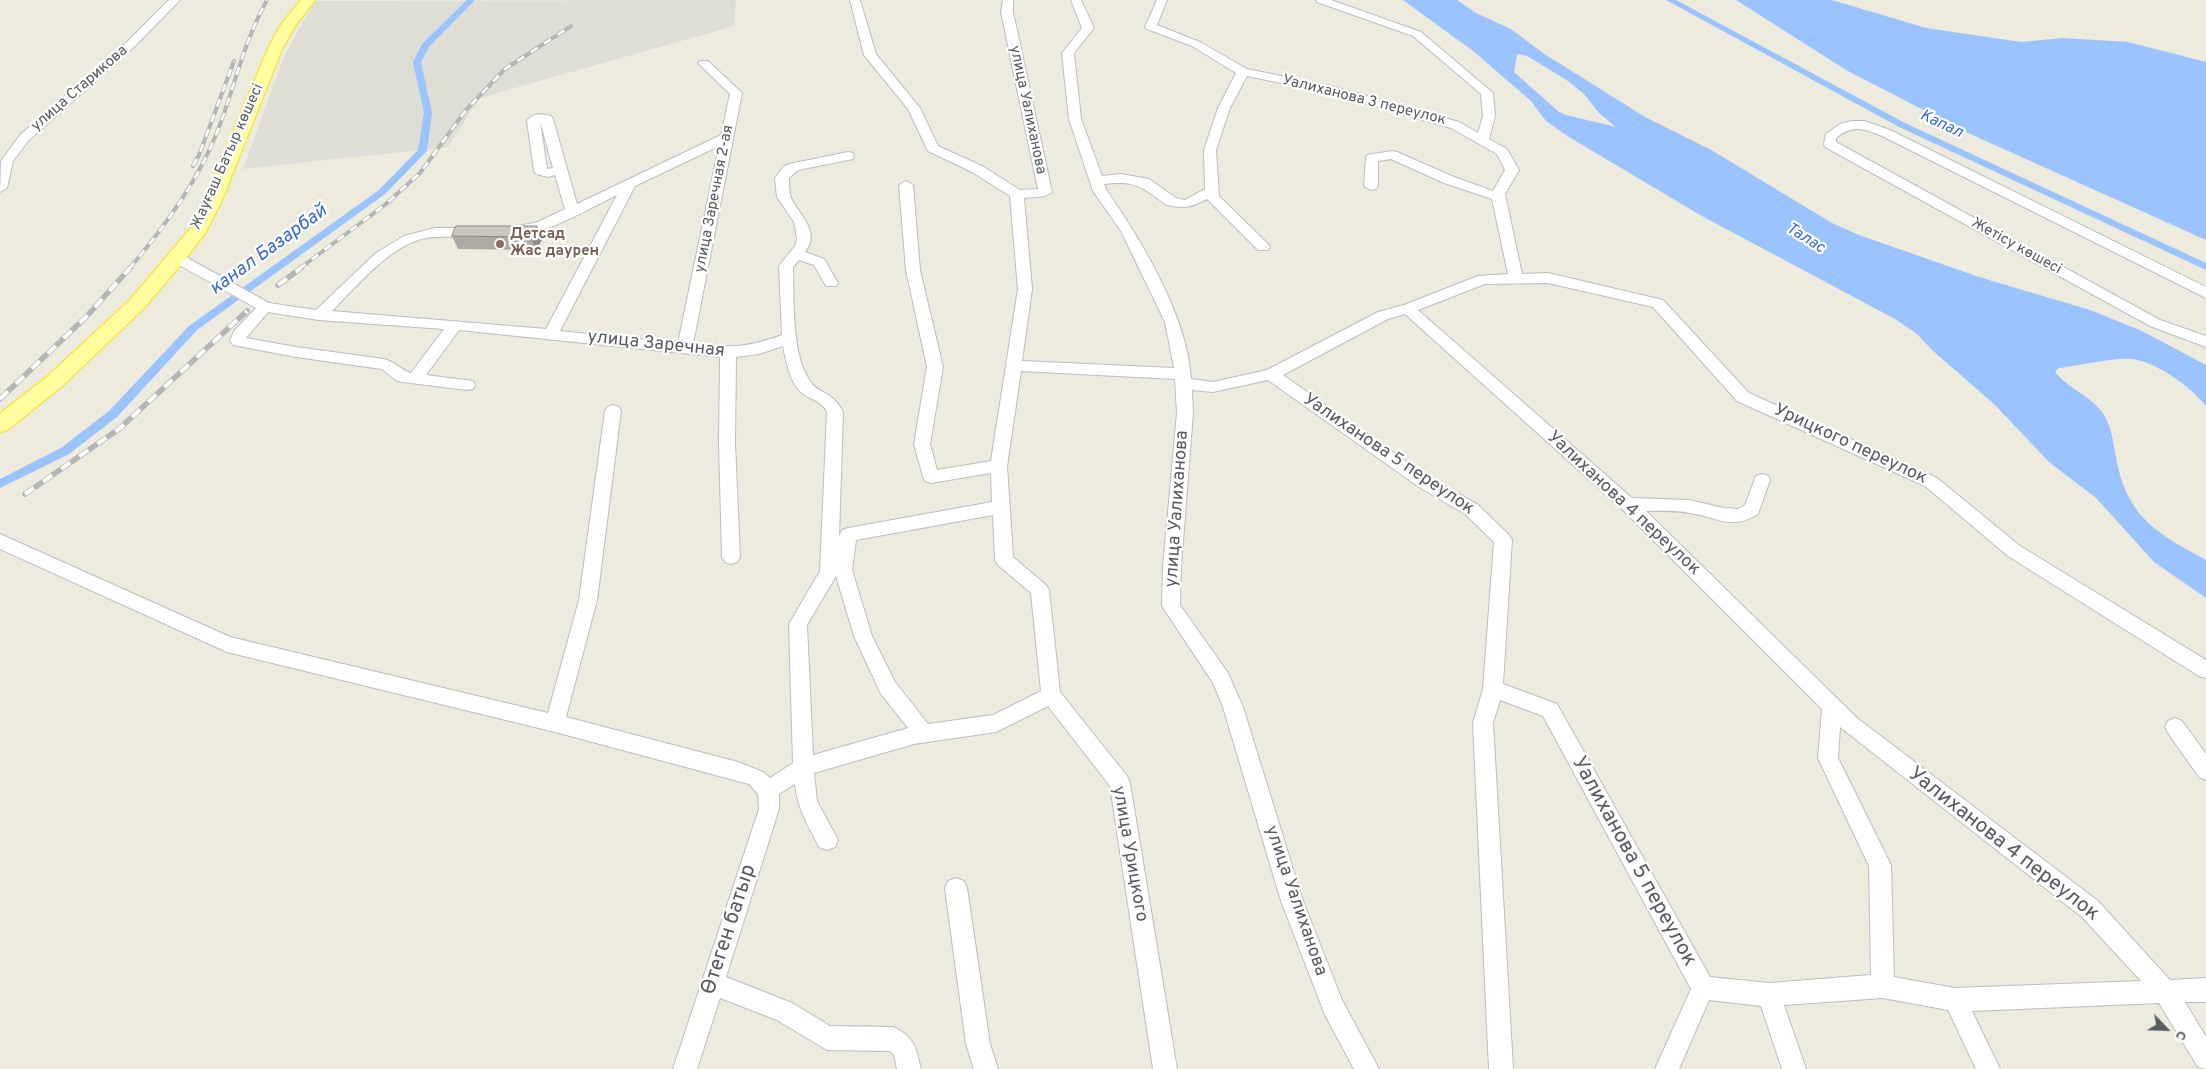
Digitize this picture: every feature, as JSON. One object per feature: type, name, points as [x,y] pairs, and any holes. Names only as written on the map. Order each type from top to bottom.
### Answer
[{"type":"main road","name":"Жауғаш Батыр көшесі","points":[[0,425],[90,350],[136,305],[178,258],[199,229],[213,200],[275,49],[287,26],[308,0]]},
{"type":"street","name":"улица Старикова","points":[[0,188],[8,161],[24,138],[130,45],[175,0]]},
{"type":"street","points":[[0,541],[227,644],[555,723],[738,771],[756,778],[768,790],[804,767],[863,748],[924,734],[996,723],[1052,695],[1040,590],[1004,560],[999,466],[1025,289],[1017,194],[977,169],[933,148],[914,108],[870,54],[855,0]]},
{"type":"street","name":"улица Уалиханова","points":[[1008,0],[1007,12],[1045,192],[1017,194]]},
{"type":"street","name":"улица Уалиханова","points":[[1076,0],[1088,28],[1068,53],[1075,120],[1100,191],[1128,231],[1172,322],[1183,379],[1185,413],[1172,567],[1171,606],[1221,679],[1230,700],[1292,901],[1333,1007],[1367,1069]]},
{"type":"street","name":"Уалиханова 3 переулок","points":[[1162,0],[1151,27],[1196,44],[1243,72],[1331,90],[1436,119],[1455,125],[1482,140],[1502,152],[1512,170],[1498,197]]},
{"type":"street","points":[[1321,0],[1417,34],[1487,93],[1489,116],[1482,140]]},
{"type":"street","name":"улица Заречная 2-ая","points":[[685,348],[736,93],[704,63]]},
{"type":"street","points":[[1243,72],[1224,108],[1210,150],[1212,197],[1263,247]]},
{"type":"street","points":[[561,170],[548,173],[541,171],[533,121],[538,117],[547,119],[553,148],[561,170],[572,210]]},
{"type":"street","name":"Жетісу көшесі","points":[[2206,293],[1970,174],[1870,126],[1861,123],[1847,125],[1830,137],[1830,144],[2155,323],[2206,342]]},
{"type":"street","points":[[319,314],[380,257],[409,239],[422,234],[491,232],[534,228],[728,137]]},
{"type":"street","points":[[537,151],[553,148]]},
{"type":"street","points":[[827,840],[807,802],[798,624],[829,572],[835,412],[832,403],[823,396],[807,389],[801,380],[789,338],[786,266],[802,247],[804,238],[801,222],[784,197],[782,178],[794,167],[848,156]]},
{"type":"street","points":[[1015,366],[1183,379],[1214,387],[1271,374],[1383,315],[1408,309],[1483,279],[1516,278],[1498,197],[1449,180],[1392,156],[1372,158],[1372,186]]},
{"type":"street","points":[[1097,181],[1121,178],[1144,182],[1172,202],[1187,204],[1212,191]]},
{"type":"street","points":[[551,334],[630,183]]},
{"type":"street","points":[[906,185],[913,270],[936,367],[922,444],[931,477],[999,466]]},
{"type":"street","points":[[796,254],[819,262],[832,282]]},
{"type":"street","name":"улица Заречная","points":[[178,258],[266,308],[319,314],[455,324],[728,353],[759,349],[789,338]]},
{"type":"street","name":"Урицкого переулок","points":[[1516,278],[1548,278],[1658,303],[1743,397],[1931,482],[2014,551],[2206,670]]},
{"type":"street","points":[[266,308],[239,335],[238,341],[296,352],[384,364],[390,366],[402,377],[467,385]]},
{"type":"street","name":"Уалиханова 4 переулок","points":[[1408,309],[1628,504],[1850,724],[2090,909],[2165,991],[2206,1059]]},
{"type":"street","points":[[415,379],[455,324]]},
{"type":"street","points":[[728,353],[727,443],[731,557]]},
{"type":"street","name":"Уалиханова 5 переулок","points":[[1271,374],[1425,483],[1471,509],[1503,540],[1493,689],[1482,723],[1501,1069]]},
{"type":"street","points":[[555,723],[588,600],[613,411]]},
{"type":"street","points":[[1628,504],[1689,506],[1724,515],[1741,516],[1752,509],[1762,480]]},
{"type":"street","points":[[924,734],[888,688],[863,636],[843,570],[848,534],[1001,507]]},
{"type":"street","name":"Уалиханова 5 переулок","points":[[1493,689],[1550,710],[1703,988]]},
{"type":"street","name":"улица Урицкого","points":[[1052,695],[1120,783],[1166,1069]]},
{"type":"street","points":[[1832,707],[1828,758],[1880,865],[1883,986]]},
{"type":"street","points":[[2175,727],[2206,772]]},
{"type":"street","name":"Өтеген батыр","points":[[685,1069],[769,809],[768,790]]},
{"type":"street","points":[[956,888],[978,1044],[986,1069]]},
{"type":"street","points":[[713,984],[784,1011],[827,1038],[892,1039],[899,1042],[903,1046],[909,1069]]},
{"type":"street","points":[[1667,1069],[1703,988],[1769,995],[1883,986],[1955,1000],[2206,990]]},
{"type":"street","points":[[1769,995],[1794,1069]]},
{"type":"street","points":[[1955,1000],[1988,1069]]},
{"type":"shaded area","points":[[736,0],[734,26],[480,98],[448,147],[243,169],[284,56],[315,1]]},
{"type":"water","name":"Талас","points":[[1403,0],[1457,0],[1476,13],[1511,29],[1543,53],[1645,117],[1713,151],[1832,223],[1859,235],[1979,277],[2090,310],[2142,331],[2206,365],[2206,406],[2192,391],[2173,376],[2142,361],[2132,359],[2107,360],[2059,368],[2056,370],[2056,373],[2067,384],[2094,403],[2104,415],[2111,433],[2123,485],[2140,513],[2162,534],[2206,560],[2206,598],[2154,562],[2096,498],[2049,462],[1994,404],[1932,350],[1917,334],[1895,319],[1700,215],[1569,137],[1546,121],[1531,101],[1473,51]],"holes":[[[1517,55],[1527,56],[1568,81],[1584,94],[1599,113],[1616,127],[1559,112],[1514,72]]]},
{"type":"water","points":[[1736,0],[1832,0],[1926,28],[2021,42],[2062,38],[2128,42],[2206,62],[2206,240],[1968,133],[1846,70]]},
{"type":"building","points":[[456,226],[537,226],[531,237],[452,236]]},
{"type":"waterway","name":"канал Базарбай","points":[[0,484],[65,451],[113,414],[193,328],[382,192],[422,151],[428,113],[417,62],[425,46],[471,0]]},
{"type":"waterway","name":"Капал","points":[[1670,0],[1902,125],[2206,267]]},
{"type":"railway","points":[[129,269],[178,205],[199,171],[216,135],[251,33],[267,0]]},
{"type":"railway","points":[[299,269],[386,204],[420,173],[466,110],[505,69],[571,26]]},
{"type":"railway","points":[[193,166],[199,155],[234,61]]},
{"type":"railway","points":[[0,399],[87,316],[130,268]]},
{"type":"railway","points":[[278,285],[301,268]]},
{"type":"railway","points":[[25,494],[119,429],[247,311]]},
{"type":"place","name":"Детсад Жас даурен","points":[[500,244]]}]
